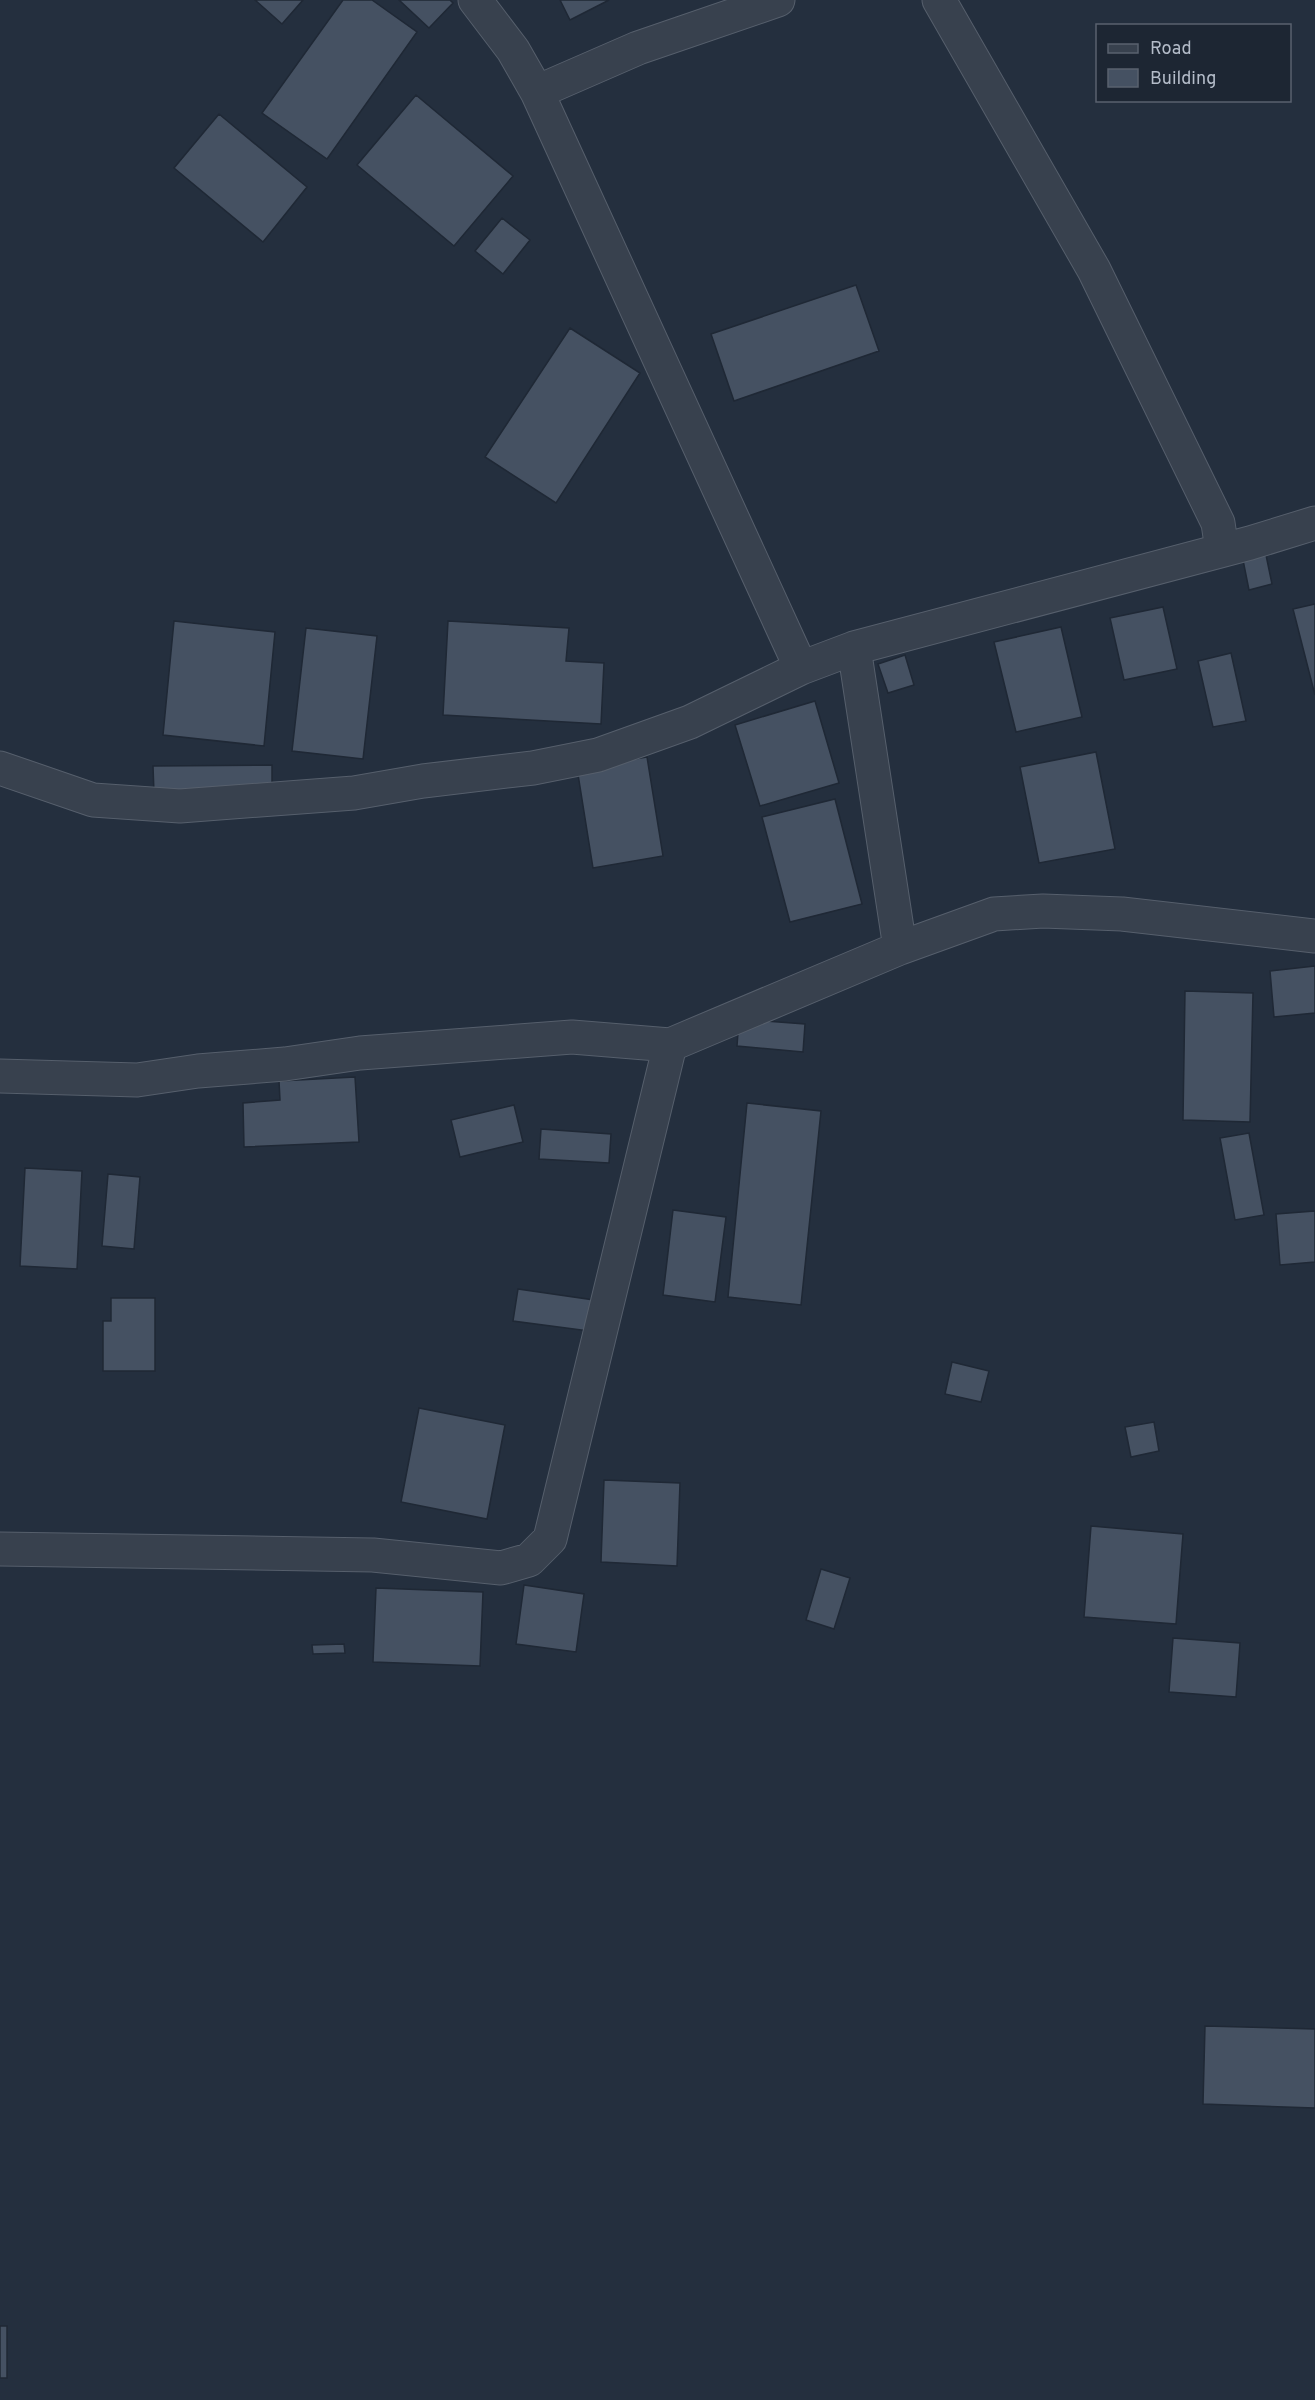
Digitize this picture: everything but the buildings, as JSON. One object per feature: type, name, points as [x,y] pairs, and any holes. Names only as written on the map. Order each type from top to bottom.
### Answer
[{"type":"street","points":[[475,0],[513,50],[537,92],[801,668]]},
{"type":"street","points":[[537,92],[638,48],[778,0]]},
{"type":"street","points":[[939,0],[1094,270],[1218,523],[1221,550]]},
{"type":"street","points":[[0,768],[93,800],[169,806],[354,793],[423,781],[533,768],[598,755],[690,722],[801,668],[854,648],[1315,523]]},
{"type":"street","points":[[854,648],[900,948]]},
{"type":"street","points":[[0,1076],[137,1080],[198,1071],[285,1064],[360,1053],[572,1037],[670,1045],[900,948],[994,915],[1042,911],[1122,914],[1315,936]]},
{"type":"street","points":[[0,1549],[373,1555],[501,1568],[529,1560],[550,1539],[670,1045]]}]
